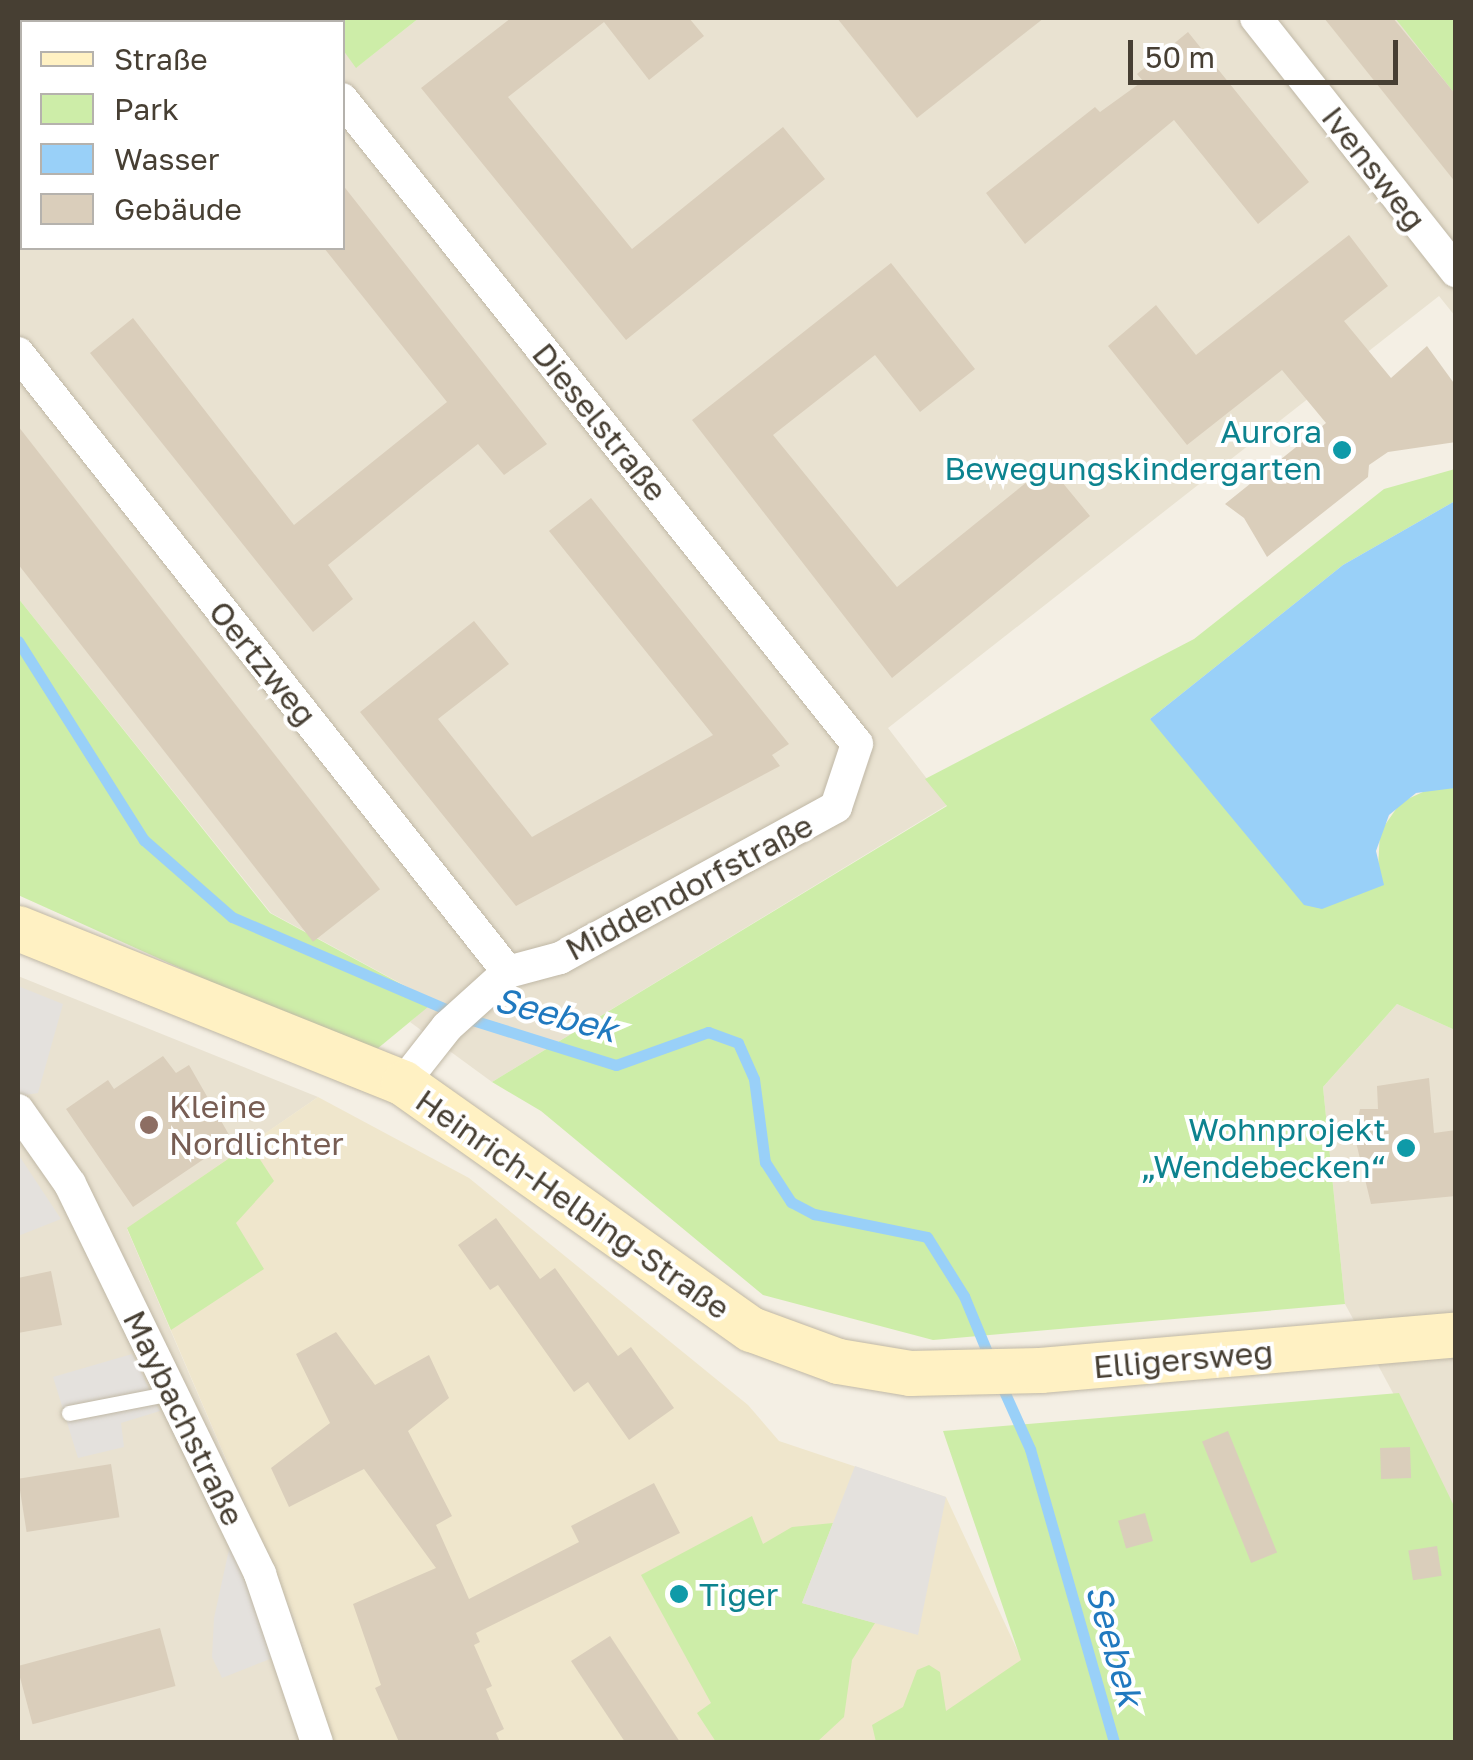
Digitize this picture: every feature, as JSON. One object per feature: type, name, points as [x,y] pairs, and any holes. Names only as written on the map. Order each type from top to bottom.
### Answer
[{"type":"street","name":"Ivensweg","points":[[1256,18],[1456,270]]},
{"type":"street","name":"Dieselstraße","points":[[345,104],[857,744]]},
{"type":"street","name":"Oertzweg","points":[[18,353],[508,972]]},
{"type":"street","name":"Middendorfstraße","points":[[402,1083],[447,1026],[508,972],[560,958],[836,807],[857,744]]},
{"type":"street","name":"Heinrich-Helbing-Straße","points":[[20,935],[402,1083],[751,1329],[838,1361],[910,1372]]},
{"type":"street","name":"Maybachstraße","points":[[18,1110],[70,1184],[260,1574],[317,1742]]},
{"type":"street","name":"Elligersweg","points":[[910,1372],[1040,1370],[1456,1334]]},
{"type":"lane","points":[[69,1413],[171,1394]]},
{"type":"shaded area","points":[[18,18],[170,20],[20,20],[20,250],[345,250],[345,52],[357,67],[419,18],[1455,18],[1455,316],[1439,296],[888,728],[947,805],[492,1082],[410,1022],[433,1001],[271,913],[18,598]]},
{"type":"shaded area","points":[[18,976],[318,1097],[127,1229],[295,1620],[333,1742],[18,1742]]},
{"type":"shaded area","points":[[18,986],[63,1004],[38,1093],[19,1096]]},
{"type":"shaded area","points":[[1397,1004],[1455,1030],[1455,1508],[1345,1304],[1323,1087]]},
{"type":"shaded area","points":[[318,1097],[469,1178],[748,1405],[779,1441],[946,1497],[1022,1660],[1043,1742],[333,1742],[295,1620],[127,1228]]},
{"type":"shaded area","points":[[18,1154],[61,1219],[18,1236]]},
{"type":"shaded area","points":[[132,1354],[160,1411],[121,1423],[124,1447],[78,1458],[53,1377]]},
{"type":"shaded area","points":[[855,1466],[946,1497],[918,1635],[802,1603]]},
{"type":"shaded area","points":[[230,1545],[275,1657],[222,1678],[212,1657],[214,1618]]},
{"type":"green space","points":[[317,18],[419,18],[356,68],[345,53],[345,20]]},
{"type":"green space","points":[[1395,18],[1455,18],[1455,94],[1403,28]]},
{"type":"green space","points":[[18,19],[60,20],[20,20],[20,66]]},
{"type":"green space","points":[[1455,469],[1455,501],[1343,565],[1150,719],[1378,868],[1380,832],[1401,802],[1434,787],[1455,788],[1455,1030],[1397,1004],[1323,1087],[1345,1304],[933,1340],[763,1295],[541,1111],[492,1082],[947,806],[925,779],[1194,639],[1384,489]]},
{"type":"green space","points":[[18,598],[270,913],[434,1002],[371,1054],[18,895]]},
{"type":"green space","points":[[250,1144],[274,1181],[236,1223],[264,1269],[171,1330],[127,1228]]},
{"type":"green space","points":[[1399,1393],[1455,1508],[1455,1742],[876,1742],[872,1725],[903,1707],[917,1670],[929,1665],[940,1672],[946,1711],[1021,1660],[943,1431]]},
{"type":"green space","points":[[752,1516],[763,1544],[792,1527],[833,1523],[802,1603],[875,1623],[852,1660],[844,1717],[817,1742],[716,1742],[697,1713],[711,1703],[641,1575]]},
{"type":"water","points":[[1455,501],[1455,788],[1416,793],[1389,815],[1376,851],[1384,885],[1322,909],[1304,905],[1150,719],[1343,565]]},
{"type":"building","points":[[511,18],[689,18],[704,36],[649,80],[604,22],[508,97],[632,249],[783,127],[825,179],[626,340],[421,88]]},
{"type":"building","points":[[837,18],[1044,18],[917,118]]},
{"type":"building","points":[[1324,18],[1393,18],[1456,95],[1456,183]]},
{"type":"building","points":[[1188,32],[1309,182],[1258,224],[1174,120],[1025,244],[986,193],[1095,107],[1100,112],[1143,81],[1137,74]]},
{"type":"building","points":[[345,188],[547,444],[504,475],[478,444],[426,485],[328,565],[353,599],[313,632],[90,353],[133,318],[294,525],[447,402],[326,250],[345,250]]},
{"type":"building","points":[[1349,235],[1388,286],[1344,321],[1391,378],[1427,346],[1456,386],[1456,442],[1388,452],[1369,465],[1368,477],[1267,557],[1244,518],[1225,504],[1326,423],[1282,370],[1187,445],[1108,346],[1156,305],[1196,355]]},
{"type":"building","points":[[891,263],[975,369],[920,412],[875,355],[773,435],[897,587],[1048,465],[1090,516],[892,678],[692,420]]},
{"type":"building","points":[[18,426],[380,889],[313,942],[18,564]]},
{"type":"building","points":[[591,498],[789,744],[772,755],[780,766],[516,906],[360,712],[474,621],[509,664],[438,719],[532,837],[713,735],[549,531]]},
{"type":"building","name":"Kleine Nordlichter","points":[[163,1056],[176,1073],[189,1065],[232,1140],[133,1207],[66,1109],[108,1080],[114,1089]]},
{"type":"building","name":"Wohnprojekt „Wendebecken“","points":[[1429,1078],[1434,1133],[1456,1130],[1456,1196],[1371,1204],[1354,1134],[1360,1109],[1378,1109],[1377,1086]]},
{"type":"building","points":[[496,1218],[540,1279],[555,1268],[618,1356],[631,1347],[674,1408],[629,1440],[588,1382],[574,1392],[498,1285],[490,1290],[458,1245]]},
{"type":"building","points":[[51,1271],[62,1325],[18,1333],[18,1278]]},
{"type":"building","points":[[336,1332],[375,1385],[429,1355],[449,1398],[408,1431],[452,1516],[436,1525],[469,1599],[579,1542],[571,1526],[654,1483],[680,1533],[476,1633],[480,1642],[474,1645],[492,1686],[486,1689],[504,1729],[496,1733],[500,1742],[399,1742],[375,1688],[381,1685],[353,1604],[436,1568],[364,1469],[289,1507],[271,1468],[330,1423],[296,1354]]},
{"type":"building","points":[[1228,1431],[1277,1552],[1251,1563],[1202,1441]]},
{"type":"building","points":[[1410,1447],[1411,1478],[1381,1479],[1380,1448]]},
{"type":"building","points":[[111,1464],[119,1517],[27,1532],[18,1479]]},
{"type":"building","points":[[1145,1513],[1153,1541],[1126,1549],[1118,1521]]},
{"type":"building","points":[[1437,1546],[1442,1576],[1413,1580],[1408,1551]]},
{"type":"building","points":[[160,1628],[176,1686],[33,1724],[18,1666]]},
{"type":"building","points":[[610,1636],[680,1742],[625,1742],[571,1661]]},
{"type":"waterway","name":"Seebek","points":[[18,641],[144,840],[232,917],[466,1018],[616,1065],[708,1032],[738,1043],[754,1079],[765,1162],[791,1202],[814,1214],[927,1237],[964,1296],[990,1359]]},
{"type":"waterway","name":"Seebek","points":[[999,1380],[1030,1449],[1114,1742]]},
{"type":"place","name":"Aurora Bewegungskindergarten","points":[[1342,450]]},
{"type":"place","name":"Kleine Nordlichter","points":[[149,1125]]},
{"type":"place","name":"Wohnprojekt „Wendebecken“","points":[[1406,1148]]},
{"type":"place","name":"Tiger","points":[[679,1594]]}]
